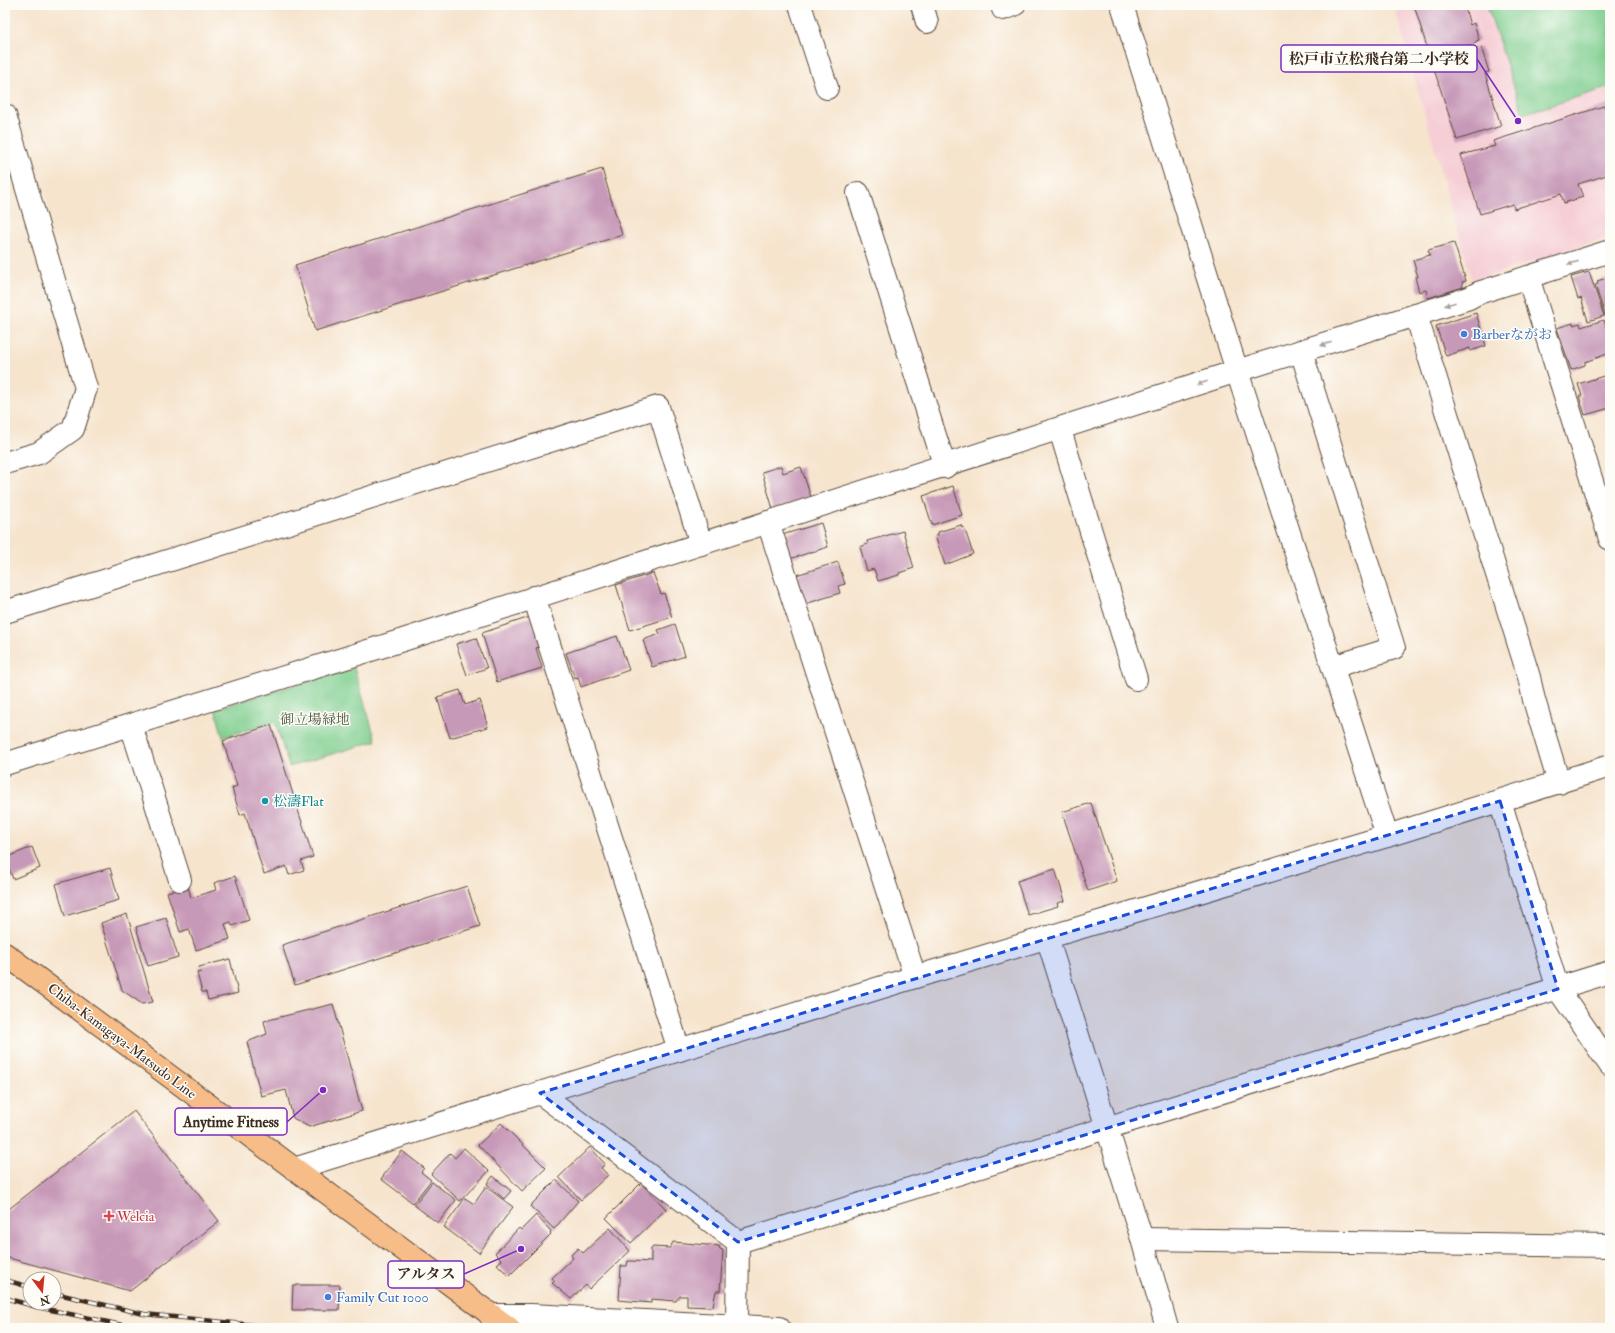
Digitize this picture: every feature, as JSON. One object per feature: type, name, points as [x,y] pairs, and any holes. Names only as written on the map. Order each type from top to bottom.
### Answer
[{"type":"main road","name":"Chiba-Kamagaya-Matsudo Line","points":[[5,954],[509,1328]]},
{"type":"street","points":[[800,5],[827,88]]},
{"type":"street","points":[[1122,5],[1237,371],[1387,836]]},
{"type":"street","points":[[5,115],[86,388],[73,429],[39,453],[5,463]]},
{"type":"street","points":[[858,193],[945,467]]},
{"type":"street","points":[[5,763],[131,725],[945,467],[1610,251]]},
{"type":"street","points":[[1528,277],[1610,539]]},
{"type":"street","points":[[1416,315],[1529,677],[1534,700],[1558,783]]},
{"type":"street","points":[[1301,351],[1394,648],[1333,667]]},
{"type":"street","points":[[5,612],[658,407],[701,544]]},
{"type":"street","points":[[1060,430],[1136,678]]},
{"type":"street","points":[[768,522],[915,977]]},
{"type":"street","points":[[534,597],[679,1050]]},
{"type":"street","points":[[131,725],[180,880]]},
{"type":"street","points":[[294,1169],[915,977],[1387,836],[1610,766]]},
{"type":"street","points":[[1500,801],[1558,989],[1610,1065]]},
{"type":"street","points":[[1047,937],[1142,1239],[1167,1328]]},
{"type":"street","points":[[738,1242],[1610,972]]},
{"type":"street","points":[[540,1093],[738,1242]]},
{"type":"street","points":[[1142,1239],[1610,1246]]},
{"type":"street","points":[[737,1325],[738,1242]]},
{"type":"street","points":[[490,1315],[779,1328]]},
{"type":"highlighted area","points":[[1500,801],[1558,989],[738,1242],[540,1093]]},
{"type":"shaded area","points":[[1394,5],[1610,5],[1610,237],[1472,281]]},
{"type":"green space","points":[[1487,5],[1610,5],[1610,87],[1523,114]]},
{"type":"green space","name":"御立場緑地","points":[[354,668],[376,741],[289,767],[275,722],[223,737],[215,709]]},
{"type":"building","points":[[1414,5],[1464,5],[1470,25],[1474,23],[1479,40],[1476,41],[1476,43],[1430,57]]},
{"type":"building","points":[[1481,47],[1489,72],[1485,73],[1501,126],[1457,140],[1432,63]]},
{"type":"building","points":[[1610,104],[1610,174],[1578,184],[1583,197],[1564,203],[1561,194],[1514,209],[1513,204],[1480,214],[1461,155],[1495,146],[1493,141]]},
{"type":"building","points":[[602,169],[622,235],[315,331],[295,265]]},
{"type":"building","points":[[1454,243],[1466,281],[1462,282],[1463,287],[1428,298],[1426,290],[1419,292],[1415,277],[1418,277],[1413,260],[1430,255],[1428,250]]},
{"type":"building","points":[[1589,272],[1604,316],[1588,321],[1581,298],[1578,299],[1571,277]]},
{"type":"building","points":[[1610,277],[1610,316],[1606,318],[1595,285],[1598,284],[1597,281]]},
{"type":"building","points":[[1476,313],[1486,346],[1470,351],[1470,348],[1446,356],[1436,326]]},
{"type":"building","points":[[1604,320],[1610,340],[1610,353],[1585,362],[1585,365],[1571,370],[1557,328],[1573,323],[1573,325],[1580,323],[1581,327]]},
{"type":"building","points":[[1610,374],[1610,408],[1585,415],[1579,396],[1582,396],[1578,384]]},
{"type":"building","points":[[781,466],[783,473],[801,467],[811,497],[773,509],[762,472]]},
{"type":"building","points":[[953,486],[962,515],[932,525],[923,496]]},
{"type":"building","points":[[821,523],[828,547],[789,559],[782,535]]},
{"type":"building","points":[[961,525],[962,528],[964,527],[973,554],[945,565],[935,536],[938,535],[938,532]]},
{"type":"building","points":[[903,531],[914,568],[899,573],[899,575],[878,581],[874,569],[867,571],[860,547],[868,544],[867,541]]},
{"type":"building","points":[[838,562],[845,584],[838,586],[840,593],[802,605],[793,576]]},
{"type":"building","points":[[653,573],[661,594],[664,593],[672,617],[630,630],[616,585]]},
{"type":"building","points":[[530,617],[543,645],[536,648],[542,668],[497,682],[482,633]]},
{"type":"building","points":[[675,624],[685,656],[652,667],[643,640],[660,634],[658,630]]},
{"type":"building","points":[[617,636],[629,670],[581,687],[578,677],[575,678],[566,653]]},
{"type":"building","points":[[476,638],[487,668],[467,675],[456,644]]},
{"type":"building","points":[[460,690],[465,705],[480,700],[488,727],[450,738],[437,697]]},
{"type":"building","name":"松濤Flat","points":[[271,725],[313,857],[301,861],[304,870],[289,875],[286,866],[264,874],[245,813],[240,815],[232,788],[237,786],[223,741]]},
{"type":"building","points":[[1091,803],[1117,881],[1088,891],[1062,812]]},
{"type":"building","points":[[32,847],[40,868],[13,879],[5,858]]},
{"type":"building","points":[[110,868],[119,900],[65,916],[56,884]]},
{"type":"building","points":[[1055,869],[1065,901],[1057,903],[1058,906],[1028,915],[1017,881]]},
{"type":"building","points":[[235,876],[249,920],[232,926],[231,922],[225,924],[230,939],[196,950],[189,929],[180,932],[167,892],[188,886],[191,898],[216,890],[214,883]]},
{"type":"building","points":[[467,886],[480,926],[295,985],[282,945]]},
{"type":"building","points":[[127,914],[153,1002],[142,1004],[122,990],[101,923]]},
{"type":"building","points":[[166,918],[178,957],[148,966],[136,927]]},
{"type":"building","points":[[230,959],[238,993],[208,1000],[206,992],[202,992],[197,973],[201,972],[199,967]]},
{"type":"building","points":[[333,1004],[362,1111],[309,1127],[293,1118],[286,1090],[261,1096],[247,1042],[267,1034],[264,1021]]},
{"type":"building","points":[[134,1111],[219,1221],[130,1291],[62,1273],[62,1271],[56,1271],[5,1257],[5,1212]]},
{"type":"building","points":[[501,1123],[546,1168],[522,1191],[478,1145]]},
{"type":"building","points":[[590,1147],[605,1164],[601,1168],[608,1175],[581,1200],[559,1177]]},
{"type":"building","points":[[464,1148],[489,1171],[460,1201],[431,1174],[450,1153],[455,1158]]},
{"type":"building","points":[[402,1151],[424,1168],[421,1172],[431,1180],[413,1203],[381,1179]]},
{"type":"building","points":[[493,1176],[511,1191],[504,1199],[487,1184]]},
{"type":"building","points":[[556,1180],[578,1201],[554,1229],[530,1206]]},
{"type":"building","points":[[432,1182],[456,1200],[438,1223],[414,1205]]},
{"type":"building","points":[[641,1183],[666,1209],[631,1243],[606,1218]]},
{"type":"building","points":[[486,1187],[513,1207],[479,1253],[444,1227],[465,1198],[474,1204]]},
{"type":"building","points":[[536,1215],[551,1231],[551,1234],[509,1276],[497,1264],[502,1260],[495,1253],[519,1228],[521,1230]]},
{"type":"building","points":[[610,1228],[630,1251],[589,1289],[586,1285],[571,1299],[552,1283],[555,1281],[552,1278],[573,1258],[571,1255],[578,1248],[583,1253]]},
{"type":"building","points":[[673,1242],[719,1246],[720,1249],[723,1250],[720,1291],[716,1291],[713,1306],[687,1306],[687,1296],[680,1296],[676,1301],[651,1299],[651,1303],[619,1300],[621,1266],[627,1266],[628,1261],[651,1262],[651,1249],[653,1247],[670,1248]]},
{"type":"building","points":[[293,1285],[340,1285],[339,1310],[292,1310]]},
{"type":"railway","points":[[5,1280],[22,1285]]},
{"type":"railway","points":[[62,1295],[144,1314],[283,1328]]},
{"type":"railway","points":[[5,1298],[37,1307],[136,1328]]},
{"type":"place","name":"松戸市立松飛台第二小学校","points":[[1518,121]]},
{"type":"place","name":"Barberながお","points":[[1464,334]]},
{"type":"place","name":"松濤Flat","points":[[265,801]]},
{"type":"place","name":"Anytime Fitness","points":[[323,1090]]},
{"type":"place","name":"Welcia","points":[[109,1216]]},
{"type":"place","name":"アルタス","points":[[521,1249]]},
{"type":"place","name":"Family Cut 1000","points":[[328,1297]]}]
